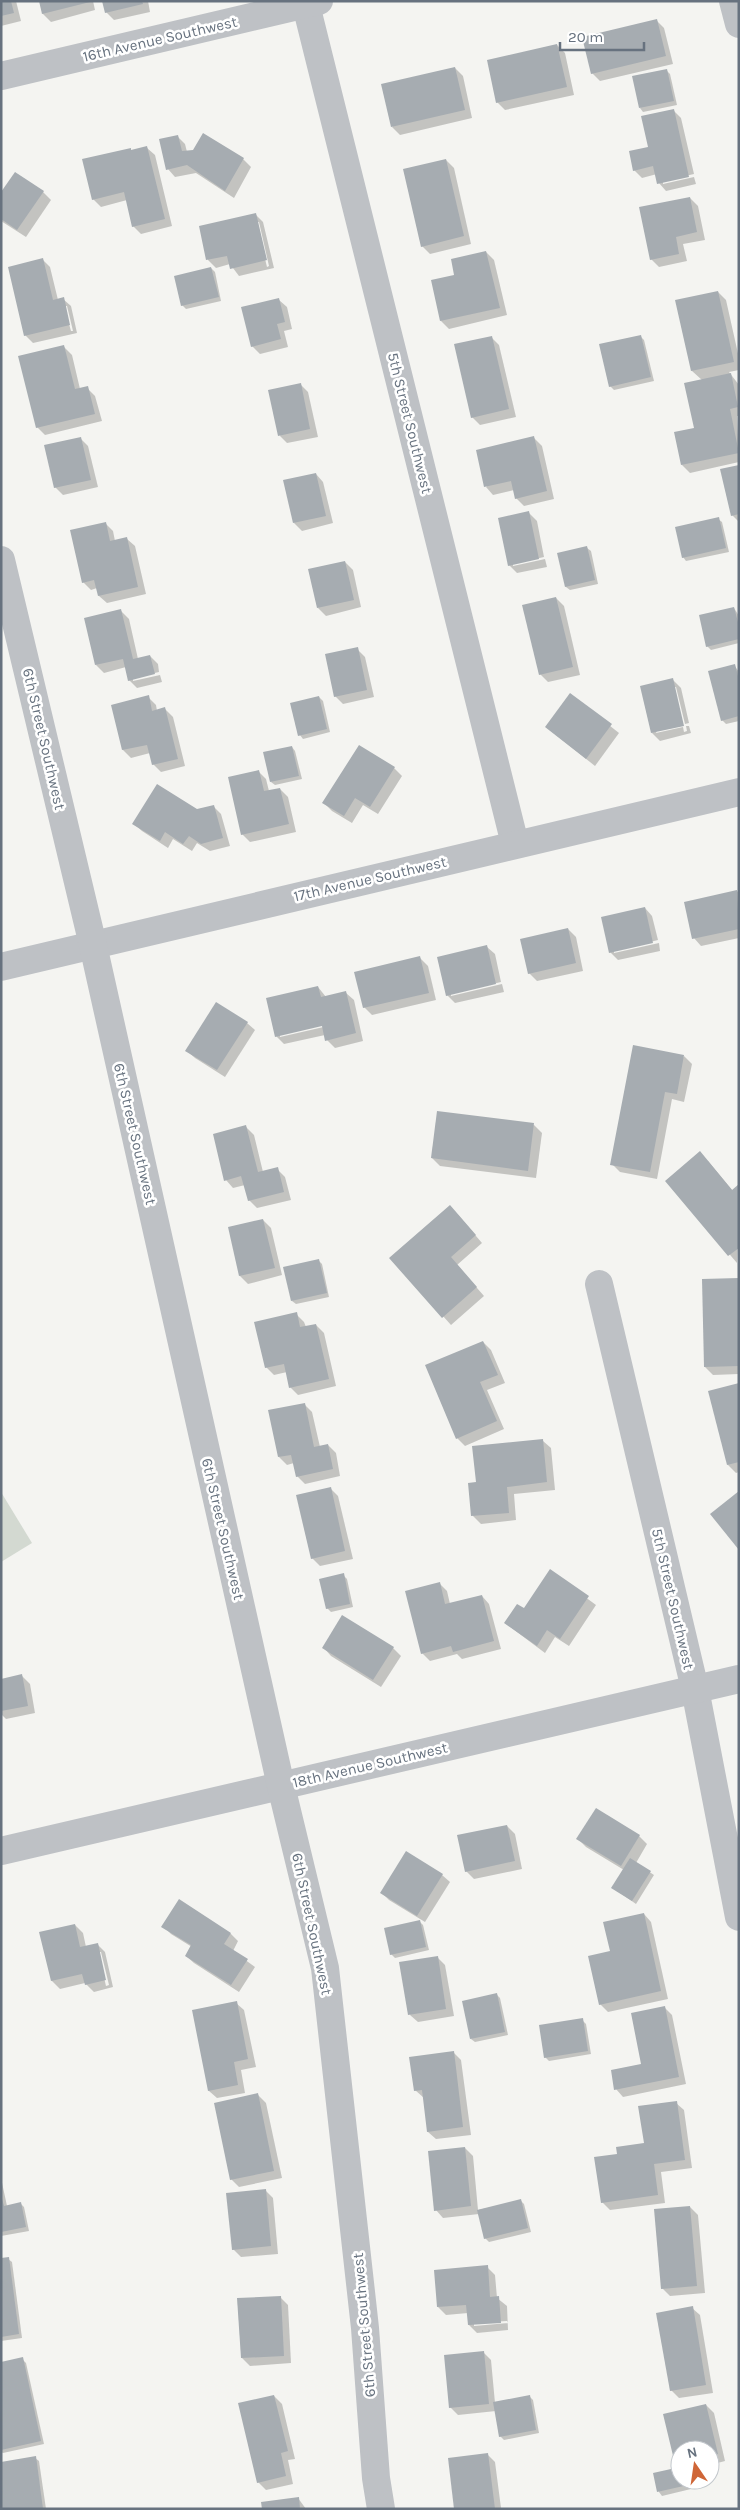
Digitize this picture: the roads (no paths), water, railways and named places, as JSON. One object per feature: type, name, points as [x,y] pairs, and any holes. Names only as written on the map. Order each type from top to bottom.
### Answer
[{"type":"street","points":[[733,1],[739,24]]},
{"type":"street","name":"16th Avenue Southwest","points":[[1,76],[310,2]]},
{"type":"street","name":"5th Street Southwest","points":[[310,2],[515,844]]},
{"type":"street","name":"6th Street Southwest","points":[[1,560],[93,945],[281,1786],[325,1968],[363,2308],[376,2478],[381,2509]]},
{"type":"street","name":"17th Avenue Southwest","points":[[1,967],[739,792]]},
{"type":"street","name":"5th Street Southwest","points":[[599,1284],[695,1689],[739,1917]]},
{"type":"street","name":"18th Avenue Southwest","points":[[1,1851],[739,1679]]}]
